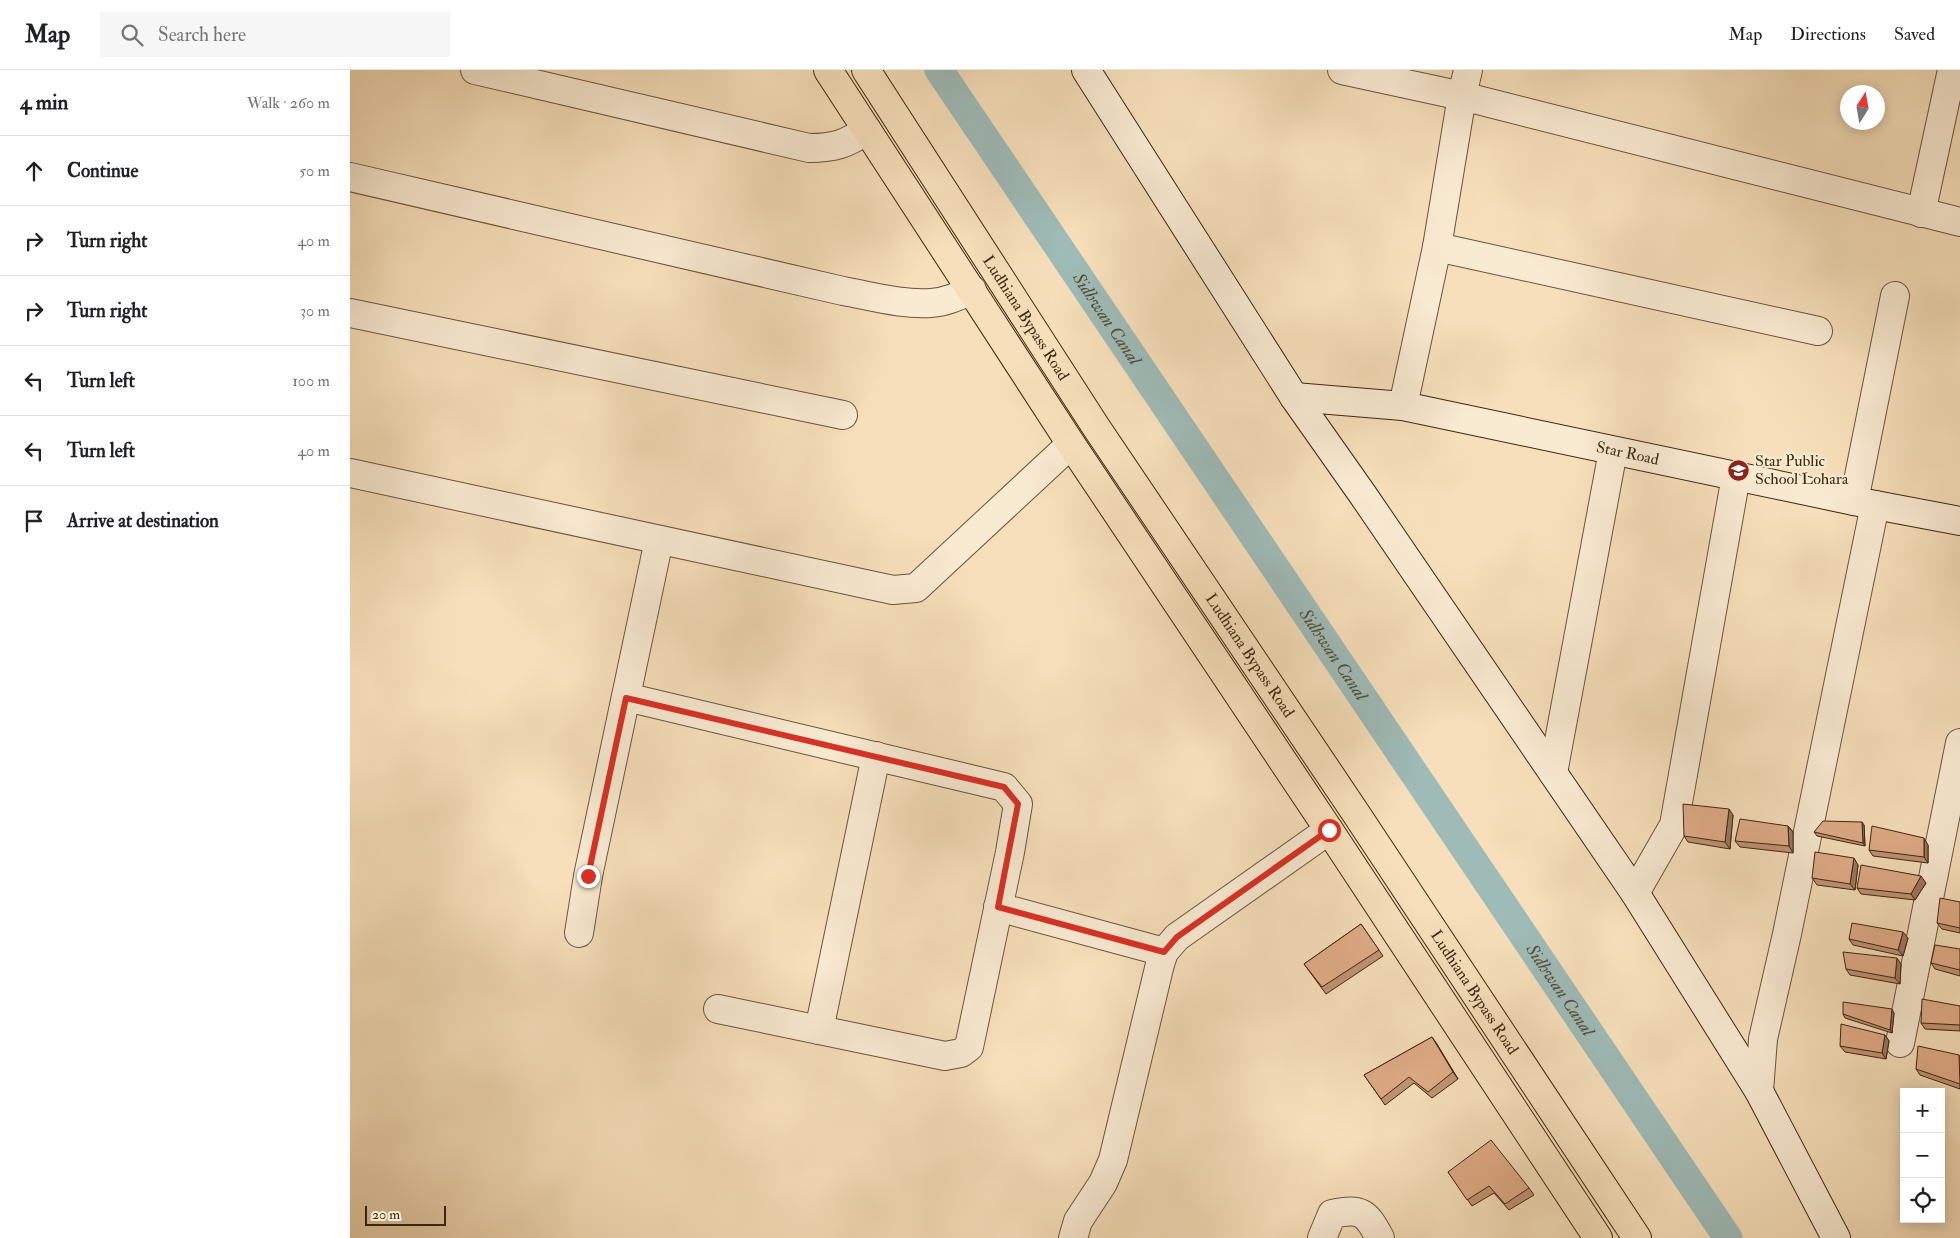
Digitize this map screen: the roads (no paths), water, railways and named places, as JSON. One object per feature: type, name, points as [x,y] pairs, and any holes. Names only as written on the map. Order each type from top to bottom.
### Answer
[{"type":"highway","name":"Ludhiana Bypass Road","points":[[828,70],[1071,444],[1329,830],[1598,1238]]},
{"type":"highway","name":"Ludhiana Bypass Road","points":[[866,70],[1096,427],[1360,820],[1637,1238]]},
{"type":"street","points":[[475,70],[809,148],[831,148],[850,142],[867,130]]},
{"type":"street","points":[[1086,70],[1294,397],[1364,495],[1636,893],[1759,1091],[1836,1238]]},
{"type":"street","points":[[1342,70],[1465,83],[1921,213],[1960,222]]},
{"type":"street","points":[[1921,213],[1952,70]]},
{"type":"street","points":[[1403,406],[1437,247],[1465,83]]},
{"type":"street","points":[[350,177],[843,291],[905,302],[931,303],[952,299],[972,290]]},
{"type":"street","points":[[1437,247],[1818,331]]},
{"type":"street","points":[[1759,1091],[1763,1039],[1787,934],[1865,503],[1895,296]]},
{"type":"street","points":[[350,313],[842,415]]},
{"type":"street","name":"Star Road","points":[[1294,397],[1403,406],[1865,503],[1960,521]]},
{"type":"street","points":[[350,473],[893,590],[916,588],[1071,444]]},
{"type":"street","points":[[1553,772],[1613,450]]},
{"type":"street","points":[[1636,893],[1674,825],[1736,476]]},
{"type":"street","points":[[580,933],[588,876],[659,540]]},
{"type":"street","points":[[626,698],[1004,787],[1018,804],[969,1047],[961,1053],[945,1056],[718,1009]]},
{"type":"street","points":[[1900,1043],[1960,743]]},
{"type":"street","points":[[819,1030],[876,756]]},
{"type":"street","points":[[1073,1238],[1078,1221],[1103,1183],[1113,1160],[1164,952],[1177,937],[1329,830]]},
{"type":"street","points":[[998,907],[1164,952]]},
{"type":"street","points":[[1322,1238],[1332,1214],[1351,1210],[1369,1217],[1380,1238]]},
{"type":"waterway","name":"Sidhwan Canal","points":[[939,70],[1728,1238]]},
{"type":"place","name":"Star Public School Lohara","points":[[1739,470]]}]
